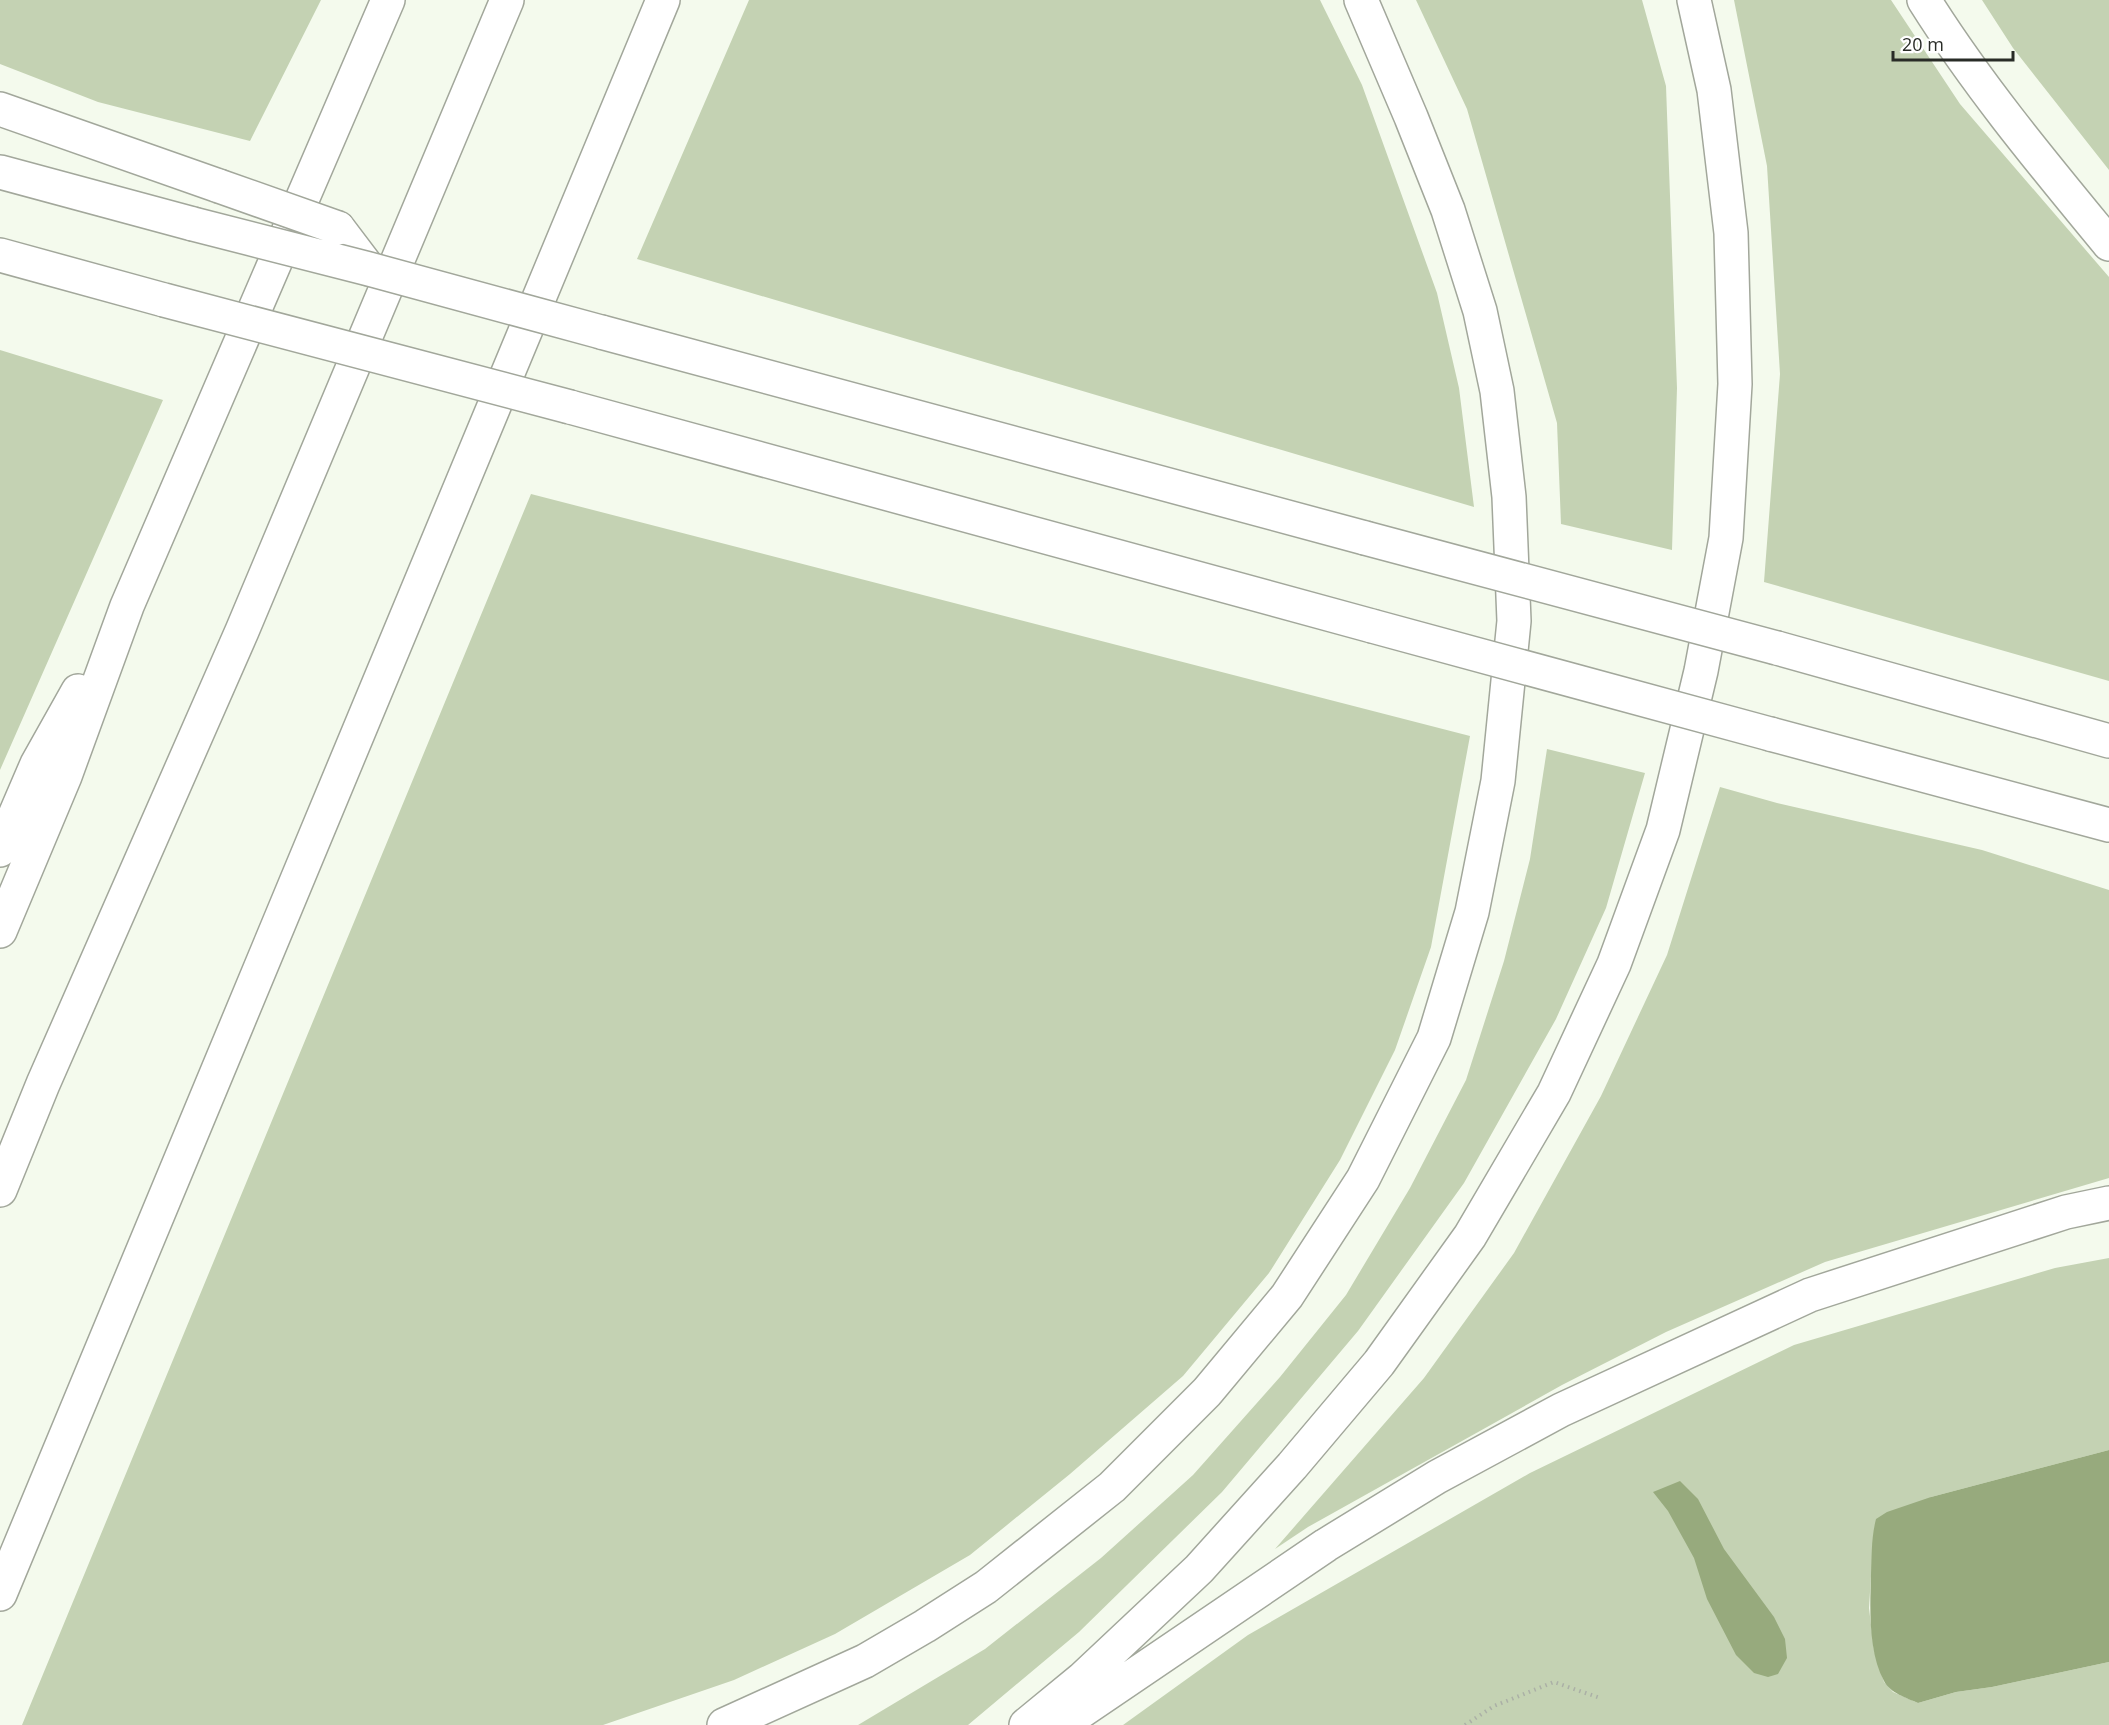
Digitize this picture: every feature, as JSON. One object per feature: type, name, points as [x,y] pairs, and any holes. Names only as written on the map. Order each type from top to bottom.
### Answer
[{"type":"highway","points":[[0,931],[65,776],[127,606],[388,0]]},
{"type":"highway","points":[[0,1190],[48,1073],[242,631],[507,0]]},
{"type":"highway","points":[[0,1594],[663,0]]},
{"type":"highway","points":[[724,1725],[865,1661],[926,1626],[986,1587],[1112,1487],[1207,1392],[1287,1296],[1363,1179],[1434,1038],[1472,912],[1498,781],[1514,621],[1509,497],[1497,391],[1480,311],[1448,210],[1361,0]]},
{"type":"highway","points":[[1026,1725],[1082,1679],[1199,1569],[1293,1466],[1379,1363],[1470,1236],[1554,1093],[1614,964],[1663,830],[1701,671],[1726,538],[1735,384],[1731,233],[1714,90],[1694,0]]},
{"type":"highway","points":[[1924,0],[2026,143],[2109,244]]},
{"type":"highway","points":[[0,109],[338,228],[369,269]]},
{"type":"highway","points":[[0,172],[1777,648],[2109,741]]},
{"type":"highway","points":[[0,255],[570,407],[2109,825]]},
{"type":"highway","points":[[0,850],[37,764],[127,606]]},
{"type":"highway","points":[[1061,1725],[1326,1545],[1437,1477],[1561,1410],[1810,1295],[2066,1212],[2109,1203]]},
{"type":"path","points":[[1465,1725],[1494,1706],[1554,1682],[1600,1698]]},
{"type":"shaded area","points":[[0,0],[321,0],[250,141],[98,102],[0,64]]},
{"type":"shaded area","points":[[749,0],[1320,0],[1362,85],[1437,293],[1459,388],[1474,507],[637,259]]},
{"type":"shaded area","points":[[1416,0],[1642,0],[1666,86],[1677,388],[1672,550],[1561,524],[1557,423],[1467,109]]},
{"type":"shaded area","points":[[1734,0],[1891,0],[1960,104],[2109,277],[2109,681],[1764,582],[1780,374],[1767,166]]},
{"type":"shaded area","points":[[1982,0],[2109,0],[2109,170],[2013,48]]},
{"type":"shaded area","points":[[0,350],[163,400],[0,770]]},
{"type":"shaded area","points":[[531,494],[1470,736],[1431,947],[1395,1050],[1340,1160],[1269,1273],[1183,1376],[1070,1474],[970,1555],[835,1634],[734,1680],[603,1725],[22,1725]]},
{"type":"shaded area","points":[[1547,749],[1645,773],[1606,908],[1556,1019],[1464,1183],[1358,1331],[1222,1492],[1079,1632],[968,1725],[858,1725],[985,1649],[1101,1558],[1193,1475],[1280,1377],[1346,1295],[1410,1188],[1466,1080],[1504,961],[1530,859]]},
{"type":"shaded area","points":[[1720,787],[1777,803],[1982,850],[2109,890],[2109,1178],[1825,1262],[1666,1332],[1562,1385],[1308,1527],[1275,1549],[1424,1378],[1514,1253],[1601,1096],[1667,955]]},
{"type":"shaded area","points":[[2109,1258],[2109,1450],[1931,1497],[1871,1576],[1869,1608],[1874,1650],[1884,1682],[1893,1692],[1918,1703],[1956,1692],[1992,1687],[2109,1662],[2109,1725],[1123,1725],[1248,1635],[1530,1473],[1794,1345],[2055,1268]]},
{"type":"shaded area","points":[[2109,1450],[2109,1662],[1992,1687],[1956,1692],[1918,1703],[1890,1689],[1879,1669],[1871,1629],[1872,1547],[1876,1519],[1887,1512],[1931,1497]]},
{"type":"shaded area","points":[[1680,1481],[1698,1499],[1724,1549],[1774,1617],[1785,1639],[1787,1658],[1778,1674],[1768,1677],[1754,1673],[1736,1655],[1707,1599],[1694,1558],[1668,1511],[1653,1492]]}]
